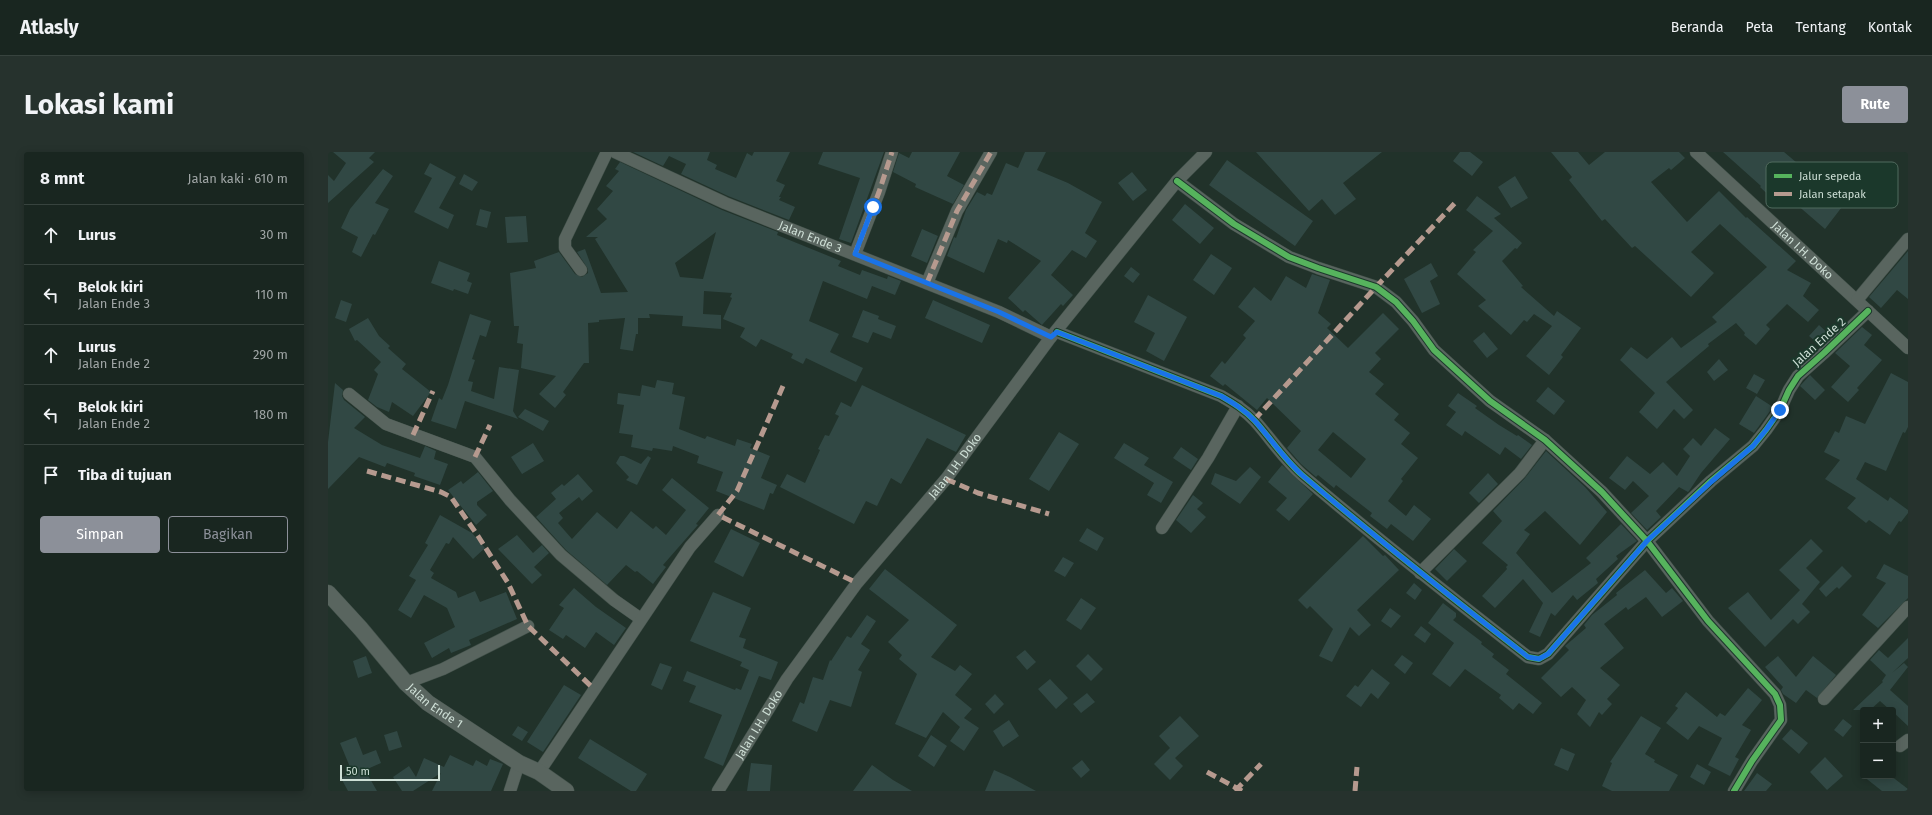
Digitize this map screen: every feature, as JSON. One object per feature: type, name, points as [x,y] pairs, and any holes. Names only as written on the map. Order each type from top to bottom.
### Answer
[{"type":"street","points":[[581,270],[565,248],[565,239],[607,152]]},
{"type":"street","name":"Jalan Ende 3","points":[[615,152],[725,203],[1054,335]]},
{"type":"street","points":[[855,254],[880,192],[892,152]]},
{"type":"street","points":[[927,283],[957,211],[991,152]]},
{"type":"street","name":"Jalan I.H. Doko","points":[[718,791],[787,679],[848,596],[946,479],[1054,335],[1177,182],[1206,152]]},
{"type":"street","name":"Jalan I.H. Doko","points":[[1696,152],[1908,348]]},
{"type":"street","points":[[1177,182],[1234,224],[1289,257],[1376,287],[1396,302],[1413,321],[1434,350],[1490,401],[1545,440],[1602,492],[1647,541],[1708,621],[1775,694],[1780,705],[1781,720],[1752,761],[1734,791]]},
{"type":"street","points":[[1857,300],[1908,239]]},
{"type":"street","name":"Jalan Ende 2","points":[[1054,335],[1221,396],[1238,406],[1254,420],[1278,451],[1301,474],[1420,573],[1528,657],[1539,659],[1548,654],[1647,541],[1711,482],[1753,446],[1780,410],[1789,390],[1798,376],[1868,311]]},
{"type":"street","points":[[349,394],[386,424],[475,457],[510,500],[561,555],[614,600],[641,619]]},
{"type":"street","points":[[1162,528],[1208,458],[1238,406]]},
{"type":"street","points":[[1420,573],[1520,473],[1545,440]]},
{"type":"street","points":[[539,772],[690,547],[718,515]]},
{"type":"street","name":"Jalan Ende 1","points":[[328,593],[362,629],[406,683],[428,703],[519,763],[539,772],[566,791]]},
{"type":"street","points":[[1824,699],[1908,607]]},
{"type":"street","points":[[406,683],[443,669],[528,626]]},
{"type":"street","points":[[510,791],[519,763]]},
{"type":"building","points":[[333,152],[375,152],[369,158],[374,162],[328,203],[328,175],[334,181],[346,163]]},
{"type":"building","points":[[633,152],[710,152],[707,160],[717,165],[715,169],[736,178],[747,153],[752,156],[754,152],[790,152],[776,181],[785,185],[779,200],[795,207],[789,220],[728,196],[681,174],[686,164],[669,156],[663,166]]},
{"type":"building","points":[[823,152],[884,152],[851,243],[839,239],[860,178],[818,164]]},
{"type":"building","points":[[912,152],[960,152],[947,176],[964,185],[953,204],[915,187],[916,184],[893,172],[899,153],[909,158]]},
{"type":"building","points":[[1025,152],[1046,152],[1037,170],[1068,183],[1102,202],[1085,233],[1097,241],[1086,258],[1072,250],[1051,275],[1073,295],[1063,306],[1061,304],[1042,325],[1025,310],[1023,312],[1008,298],[1041,261],[1008,240],[1007,243],[998,239],[984,273],[947,256],[954,237],[956,238],[966,210],[977,192],[985,196],[987,193],[992,195],[1006,163],[1018,168]]},
{"type":"building","points":[[1256,152],[1382,152],[1343,183],[1356,199],[1335,215],[1322,199],[1309,211]]},
{"type":"building","points":[[1460,152],[1470,152],[1483,162],[1472,176],[1453,161]]},
{"type":"building","points":[[1551,152],[1578,152],[1589,165],[1605,152],[1679,152],[1685,158],[1671,170],[1669,168],[1651,182],[1687,222],[1719,191],[1746,218],[1747,217],[1796,261],[1787,270],[1811,283],[1803,296],[1819,310],[1808,322],[1787,304],[1766,325],[1770,329],[1756,345],[1744,335],[1745,333],[1736,323],[1708,344],[1709,346],[1666,382],[1693,410],[1684,419],[1674,409],[1657,429],[1639,412],[1655,393],[1620,360],[1631,347],[1647,359],[1672,337],[1681,348],[1717,322],[1712,317],[1767,267],[1720,224],[1691,252],[1714,273],[1691,297],[1635,246],[1632,248],[1605,219],[1602,221],[1569,180],[1572,177]]},
{"type":"building","points":[[1723,152],[1784,152],[1796,162],[1766,162],[1766,193],[1760,187],[1761,186]]},
{"type":"building","points":[[1227,160],[1313,221],[1295,246],[1209,185]]},
{"type":"building","points":[[620,162],[722,210],[778,232],[777,235],[841,261],[838,266],[860,275],[862,270],[887,279],[888,276],[901,281],[895,295],[872,286],[867,299],[823,281],[809,321],[839,334],[830,352],[863,368],[856,382],[806,358],[803,364],[791,358],[793,354],[761,339],[756,347],[740,337],[745,328],[723,319],[732,298],[730,297],[732,293],[704,291],[703,314],[721,315],[721,329],[682,326],[683,316],[649,314],[650,318],[638,318],[638,334],[636,334],[633,351],[620,349],[625,318],[599,320],[599,322],[588,323],[589,363],[584,363],[563,392],[566,395],[555,408],[539,394],[556,376],[521,368],[523,344],[517,343],[519,326],[514,326],[510,273],[536,268],[534,261],[559,252],[575,274],[582,277],[588,273],[588,269],[577,252],[585,249],[601,293],[628,292],[595,239],[598,237],[586,237],[607,219],[597,209],[613,191],[606,186],[619,171],[615,169]],"holes":[[[716,232],[703,279],[680,277],[675,263]]]},
{"type":"building","points":[[430,163],[456,177],[439,208],[454,215],[448,229],[414,212],[432,178],[424,174]]},
{"type":"building","points":[[383,169],[393,176],[375,203],[389,209],[375,235],[373,234],[361,257],[352,252],[358,237],[341,228],[350,209]]},
{"type":"building","points":[[1132,172],[1147,190],[1133,201],[1118,183]]},
{"type":"building","points":[[464,174],[478,182],[472,191],[459,184]]},
{"type":"building","points":[[1515,176],[1528,198],[1511,208],[1498,187]]},
{"type":"building","points":[[1477,196],[1501,214],[1494,218],[1522,243],[1502,261],[1523,286],[1521,287],[1554,316],[1557,311],[1581,328],[1561,355],[1563,357],[1549,375],[1526,356],[1552,326],[1534,314],[1527,322],[1524,320],[1511,335],[1478,306],[1486,300],[1457,274],[1476,252],[1473,250],[1493,231],[1466,210]]},
{"type":"building","points":[[1185,204],[1214,228],[1200,244],[1172,220]]},
{"type":"building","points":[[1801,208],[1841,208],[1825,229]]},
{"type":"building","points":[[480,209],[491,212],[487,228],[476,225]]},
{"type":"building","points":[[526,216],[528,242],[507,243],[505,217]]},
{"type":"building","points":[[922,229],[938,236],[927,263],[911,256]]},
{"type":"building","points":[[1908,251],[1908,299],[1897,290],[1881,308],[1869,297]]},
{"type":"building","points":[[1211,254],[1232,268],[1214,295],[1193,280]]},
{"type":"building","points":[[439,261],[470,273],[467,281],[472,283],[468,294],[454,289],[453,291],[431,283]]},
{"type":"building","points":[[1431,263],[1438,276],[1430,281],[1440,304],[1422,313],[1404,279]]},
{"type":"building","points":[[1131,267],[1140,274],[1133,283],[1124,276]]},
{"type":"building","points":[[1312,274],[1330,280],[1318,313],[1331,324],[1327,328],[1348,348],[1383,313],[1399,329],[1375,353],[1381,359],[1369,372],[1384,384],[1375,394],[1399,414],[1394,420],[1410,433],[1401,444],[1418,458],[1401,479],[1403,481],[1388,501],[1406,516],[1414,505],[1431,519],[1413,541],[1391,524],[1387,529],[1370,516],[1372,513],[1336,485],[1334,488],[1318,475],[1316,477],[1301,464],[1287,448],[1301,431],[1267,398],[1257,410],[1225,384],[1223,386],[1210,376],[1222,361],[1225,364],[1246,338],[1243,335],[1255,321],[1238,307],[1254,287],[1271,301],[1286,276],[1306,288]],"holes":[[[1333,432],[1366,459],[1351,478],[1318,450]]]},
{"type":"building","points":[[1148,295],[1187,317],[1164,361],[1146,351],[1155,333],[1134,322]]},
{"type":"building","points":[[341,300],[352,304],[346,322],[335,318]]},
{"type":"building","points":[[933,300],[990,325],[982,343],[925,318]]},
{"type":"building","points":[[863,310],[879,316],[878,319],[896,326],[891,339],[873,332],[868,343],[852,337]]},
{"type":"building","points":[[470,314],[491,321],[486,337],[480,335],[472,359],[475,360],[468,381],[473,382],[471,391],[494,399],[499,367],[519,370],[513,411],[518,419],[465,401],[456,429],[431,421],[439,398],[442,400],[448,385]]},
{"type":"building","points":[[368,318],[379,336],[390,346],[388,348],[406,364],[402,369],[431,392],[413,416],[392,402],[389,412],[377,407],[368,400],[378,374],[374,370],[381,362],[357,340],[355,341],[349,329]]},
{"type":"building","points":[[1819,325],[1831,336],[1821,346],[1809,336]]},
{"type":"building","points":[[1862,327],[1872,335],[1864,345],[1882,360],[1857,388],[1859,390],[1848,402],[1831,387],[1850,366],[1835,353]]},
{"type":"building","points":[[1484,332],[1498,349],[1487,358],[1473,341]]},
{"type":"building","points":[[1719,359],[1728,370],[1714,381],[1707,372]]},
{"type":"building","points":[[1891,373],[1908,382],[1908,427],[1905,433],[1903,432],[1886,471],[1865,462],[1856,479],[1888,501],[1890,497],[1908,510],[1908,513],[1901,522],[1899,521],[1890,535],[1869,520],[1866,523],[1847,508],[1856,498],[1825,479],[1840,460],[1824,452],[1835,431],[1839,433],[1846,416],[1865,424]]},
{"type":"building","points":[[1754,374],[1765,380],[1757,394],[1746,388]]},
{"type":"building","points":[[1810,375],[1825,390],[1815,400],[1800,386]]},
{"type":"building","points":[[657,380],[674,383],[672,394],[685,397],[679,429],[705,439],[707,436],[735,446],[737,439],[752,444],[750,448],[770,456],[761,478],[777,485],[773,494],[770,493],[764,510],[716,491],[723,472],[697,463],[699,456],[673,446],[672,451],[653,448],[652,451],[631,447],[633,435],[619,433],[624,405],[617,404],[618,393],[640,396],[642,385],[655,388]]},
{"type":"building","points":[[335,383],[343,390],[342,396],[344,400],[365,417],[354,428],[382,445],[420,458],[425,446],[436,451],[434,459],[448,464],[440,485],[414,476],[415,473],[387,463],[385,467],[359,457],[328,489],[328,442]]},
{"type":"building","points":[[862,385],[966,435],[956,452],[927,438],[901,484],[891,478],[877,506],[866,501],[854,524],[780,487],[787,474],[805,483],[825,435],[829,436],[839,416],[835,414],[841,402],[851,407]]},
{"type":"building","points":[[1548,387],[1565,401],[1554,415],[1536,401]]},
{"type":"building","points":[[1458,393],[1477,406],[1475,408],[1499,425],[1517,436],[1518,435],[1532,445],[1521,459],[1505,447],[1500,455],[1465,431],[1462,436],[1446,425],[1456,412],[1448,406]]},
{"type":"building","points":[[1756,396],[1773,407],[1754,433],[1739,424]]},
{"type":"building","points":[[525,409],[549,421],[543,431],[518,417]]},
{"type":"building","points":[[1715,428],[1730,439],[1701,473],[1688,492],[1679,487],[1656,511],[1661,517],[1647,530],[1631,513],[1649,496],[1633,481],[1625,490],[1609,478],[1627,456],[1650,474],[1663,462],[1677,476],[1690,456],[1683,449],[1693,438],[1701,446]]},
{"type":"building","points":[[1059,432],[1079,444],[1049,491],[1029,479]]},
{"type":"building","points":[[533,443],[544,461],[522,474],[511,457]]},
{"type":"building","points":[[1124,443],[1149,458],[1144,465],[1173,482],[1161,503],[1147,495],[1154,483],[1114,458]]},
{"type":"building","points":[[1181,447],[1198,459],[1191,470],[1173,458]]},
{"type":"building","points":[[1546,451],[1585,487],[1607,512],[1580,545],[1545,511],[1524,530],[1530,534],[1516,553],[1552,593],[1591,563],[1586,558],[1621,524],[1637,541],[1616,556],[1618,559],[1596,579],[1598,583],[1577,600],[1573,595],[1555,616],[1551,613],[1540,637],[1529,632],[1543,603],[1523,579],[1495,608],[1482,596],[1507,569],[1506,567],[1508,565],[1482,543],[1502,521],[1493,511],[1525,478]]},
{"type":"building","points":[[620,456],[624,456],[641,464],[648,456],[651,458],[637,485],[626,480],[629,477],[616,463]]},
{"type":"building","points":[[1282,465],[1313,494],[1289,521],[1276,510],[1287,498],[1268,482]]},
{"type":"building","points":[[1250,467],[1261,477],[1240,504],[1211,484],[1215,473],[1236,481]]},
{"type":"building","points":[[478,472],[493,491],[477,502],[477,505],[487,515],[476,525],[448,490],[461,481],[463,484]]},
{"type":"building","points":[[1488,473],[1498,484],[1479,503],[1469,493]]},
{"type":"building","points":[[578,474],[593,491],[582,501],[579,497],[559,513],[563,518],[558,523],[572,539],[597,512],[617,529],[631,511],[653,529],[656,526],[666,535],[686,510],[662,490],[672,478],[709,508],[696,524],[698,525],[663,565],[666,567],[653,584],[637,571],[635,572],[626,565],[607,585],[566,550],[536,517],[556,499],[551,493],[562,484],[564,486]]},
{"type":"building","points":[[1193,495],[1203,503],[1197,509],[1206,517],[1191,533],[1176,520]]},
{"type":"building","points":[[440,515],[472,533],[485,548],[473,559],[453,537],[449,544],[446,543],[430,570],[434,573],[431,578],[456,592],[458,598],[475,591],[480,602],[506,592],[517,619],[469,640],[471,645],[451,653],[449,648],[432,658],[424,643],[455,627],[447,608],[424,595],[411,618],[398,610],[416,580],[409,576],[428,545],[425,543]]},
{"type":"building","points":[[1087,528],[1104,538],[1097,551],[1079,541]]},
{"type":"building","points":[[731,529],[760,543],[743,577],[714,562]]},
{"type":"building","points":[[517,535],[533,553],[542,545],[549,553],[534,567],[542,575],[532,584],[498,549]]},
{"type":"building","points":[[1363,536],[1383,556],[1385,555],[1399,570],[1357,610],[1371,625],[1359,636],[1350,627],[1332,662],[1319,656],[1333,629],[1310,606],[1307,609],[1298,600]]},
{"type":"building","points":[[1811,539],[1823,551],[1806,568],[1820,582],[1802,604],[1810,612],[1798,624],[1793,619],[1765,647],[1728,608],[1748,592],[1771,620],[1800,590],[1779,570]]},
{"type":"building","points":[[1454,549],[1467,561],[1447,581],[1435,569]]},
{"type":"building","points":[[1063,557],[1074,563],[1065,577],[1054,571]]},
{"type":"building","points":[[1884,564],[1908,576],[1908,598],[1878,628],[1862,615],[1886,583],[1876,578]]},
{"type":"building","points":[[1842,566],[1852,576],[1839,589],[1837,587],[1826,597],[1819,589]]},
{"type":"building","points":[[885,569],[957,625],[931,657],[955,671],[960,665],[972,674],[955,695],[972,709],[964,718],[979,728],[964,751],[950,741],[960,727],[943,712],[926,738],[895,724],[917,674],[899,659],[902,655],[888,642],[909,620],[869,589]]},
{"type":"building","points":[[1645,570],[1666,593],[1672,588],[1683,601],[1662,617],[1646,597],[1628,610],[1626,607],[1604,624],[1624,648],[1600,668],[1620,685],[1607,699],[1612,704],[1602,715],[1599,712],[1590,727],[1577,714],[1586,700],[1572,687],[1561,697],[1541,678],[1569,650],[1565,646],[1586,628],[1584,625],[1592,615],[1617,595],[1616,593]]},
{"type":"building","points":[[1414,583],[1422,590],[1415,600],[1406,593]]},
{"type":"building","points":[[574,588],[596,607],[626,628],[614,645],[596,632],[585,648],[566,635],[563,639],[549,630],[564,608],[559,605]]},
{"type":"building","points":[[713,592],[751,608],[739,637],[746,639],[743,648],[778,662],[771,680],[759,676],[723,766],[704,758],[722,715],[689,702],[696,686],[683,681],[687,671],[735,690],[736,688],[741,690],[749,670],[740,666],[742,662],[690,641]]},
{"type":"building","points":[[1081,598],[1096,608],[1081,630],[1066,620]]},
{"type":"building","points":[[1443,603],[1456,613],[1456,617],[1453,620],[1482,642],[1481,644],[1494,654],[1492,657],[1509,670],[1506,674],[1542,703],[1533,714],[1519,703],[1513,710],[1499,698],[1501,695],[1465,669],[1450,687],[1432,674],[1454,643],[1428,623]]},
{"type":"building","points":[[1390,608],[1401,616],[1391,628],[1381,621]]},
{"type":"building","points":[[867,615],[876,621],[861,644],[870,650],[858,670],[862,672],[851,707],[830,700],[817,732],[792,721],[800,702],[804,704],[813,677],[823,680],[830,660],[831,661],[847,636],[851,638]]},
{"type":"building","points":[[1421,626],[1431,634],[1425,643],[1414,635]]},
{"type":"building","points":[[1908,638],[1908,658],[1892,673],[1904,663],[1908,667],[1890,690],[1908,706],[1908,726],[1896,715],[1896,707],[1887,707],[1880,701],[1873,707],[1860,707],[1860,710],[1853,710],[1883,682],[1882,681],[1886,675],[1870,660],[1879,650],[1888,658]]},
{"type":"building","points":[[1025,650],[1036,662],[1027,670],[1016,657]]},
{"type":"building","points":[[1088,654],[1103,669],[1091,681],[1076,666]]},
{"type":"building","points":[[1402,655],[1413,663],[1405,674],[1394,665]]},
{"type":"building","points":[[366,656],[372,673],[358,678],[353,661]]},
{"type":"building","points":[[1778,656],[1796,677],[1813,656],[1836,675],[1817,698],[1806,690],[1796,703],[1783,694],[1781,690],[1783,687],[1765,667]]},
{"type":"building","points":[[660,663],[672,667],[662,690],[651,685]]},
{"type":"building","points":[[1372,669],[1390,683],[1378,699],[1371,693],[1361,707],[1346,696],[1355,685],[1358,687]]},
{"type":"building","points":[[1050,679],[1068,698],[1056,709],[1038,689]]},
{"type":"building","points":[[564,685],[581,695],[543,752],[527,742]]},
{"type":"building","points":[[1748,688],[1762,700],[1742,725],[1751,730],[1735,757],[1739,759],[1730,776],[1708,765],[1722,738],[1699,726],[1688,740],[1666,723],[1678,708],[1675,706],[1686,692],[1717,717],[1720,713],[1725,716]]},
{"type":"building","points":[[1087,693],[1095,702],[1081,713],[1073,704]]},
{"type":"building","points":[[995,694],[1004,704],[994,714],[985,704]]},
{"type":"building","points":[[1180,716],[1199,736],[1175,758],[1183,766],[1170,780],[1154,764],[1170,748],[1159,736]]},
{"type":"building","points":[[1641,716],[1661,728],[1645,754],[1655,760],[1654,762],[1678,775],[1669,791],[1612,791],[1602,786],[1612,763],[1610,762]]},
{"type":"building","points":[[1843,719],[1852,726],[1843,737],[1834,730]]},
{"type":"building","points":[[1009,720],[1019,736],[1003,747],[993,731]]},
{"type":"building","points":[[518,726],[528,732],[522,741],[512,735]]},
{"type":"building","points":[[1791,729],[1808,743],[1799,754],[1782,739]]},
{"type":"building","points":[[397,731],[402,747],[389,751],[384,735]]},
{"type":"building","points":[[931,735],[947,746],[934,767],[918,756]]},
{"type":"building","points":[[356,737],[363,755],[376,750],[381,763],[365,770],[377,791],[348,791],[341,778],[352,772],[340,743]]},
{"type":"building","points":[[590,739],[647,774],[636,791],[631,791],[578,758]]},
{"type":"building","points":[[1561,748],[1575,754],[1568,771],[1554,765]]},
{"type":"building","points":[[450,755],[473,766],[476,760],[487,766],[490,759],[503,764],[491,791],[432,791],[441,773],[413,791],[402,791],[393,777],[409,766],[416,777],[424,758],[444,767]]},
{"type":"building","points":[[1825,757],[1843,776],[1827,790],[1810,772]]},
{"type":"building","points":[[1082,760],[1090,770],[1081,778],[1072,768]]},
{"type":"building","points":[[751,763],[772,765],[770,791],[747,791]]},
{"type":"building","points":[[1697,764],[1711,772],[1704,785],[1690,777]]},
{"type":"building","points":[[872,765],[893,780],[912,791],[853,791]]},
{"type":"building","points":[[994,770],[1010,777],[1036,791],[985,791]]},
{"type":"building","points":[[1757,773],[1772,784],[1766,791],[1744,791]]},
{"type":"building","points":[[1867,779],[1895,779],[1908,789],[1908,791],[1882,791]]},
{"type":"marked path","points":[[855,254],[879,192],[892,152]]},
{"type":"marked path","points":[[927,283],[957,211],[991,152]]},
{"type":"marked path","points":[[1254,420],[1455,203]]},
{"type":"marked path","points":[[783,386],[737,491],[718,515],[857,583]]},
{"type":"marked path","points":[[413,435],[433,391]]},
{"type":"marked path","points":[[475,457],[490,425]]},
{"type":"marked path","points":[[367,471],[441,492],[451,497],[508,583],[528,626],[594,689]]},
{"type":"marked path","points":[[946,479],[978,493],[1049,514]]},
{"type":"marked path","points":[[1235,791],[1261,764]]},
{"type":"marked path","points":[[1355,791],[1357,767]]},
{"type":"marked path","points":[[1207,772],[1242,791]]},
{"type":"cycle path","points":[[1177,181],[1234,224],[1289,257],[1376,287],[1396,302],[1413,321],[1434,350],[1490,401],[1545,440],[1602,492],[1647,541],[1708,621],[1775,694],[1780,705],[1781,720],[1752,761],[1734,791]]},
{"type":"cycle path","points":[[1057,332],[1221,396],[1239,407],[1255,421],[1283,456],[1302,475],[1414,568],[1528,657],[1539,659],[1548,654],[1647,541],[1711,481],[1753,446],[1780,410],[1789,390],[1798,376],[1868,311]]},
{"type":"route","points":[[873,207],[855,254],[999,312],[1051,337],[1057,332],[1221,396],[1238,406],[1254,420],[1278,451],[1301,474],[1420,573],[1528,657],[1539,659],[1548,654],[1647,541],[1711,482],[1753,446],[1780,410]]}]
